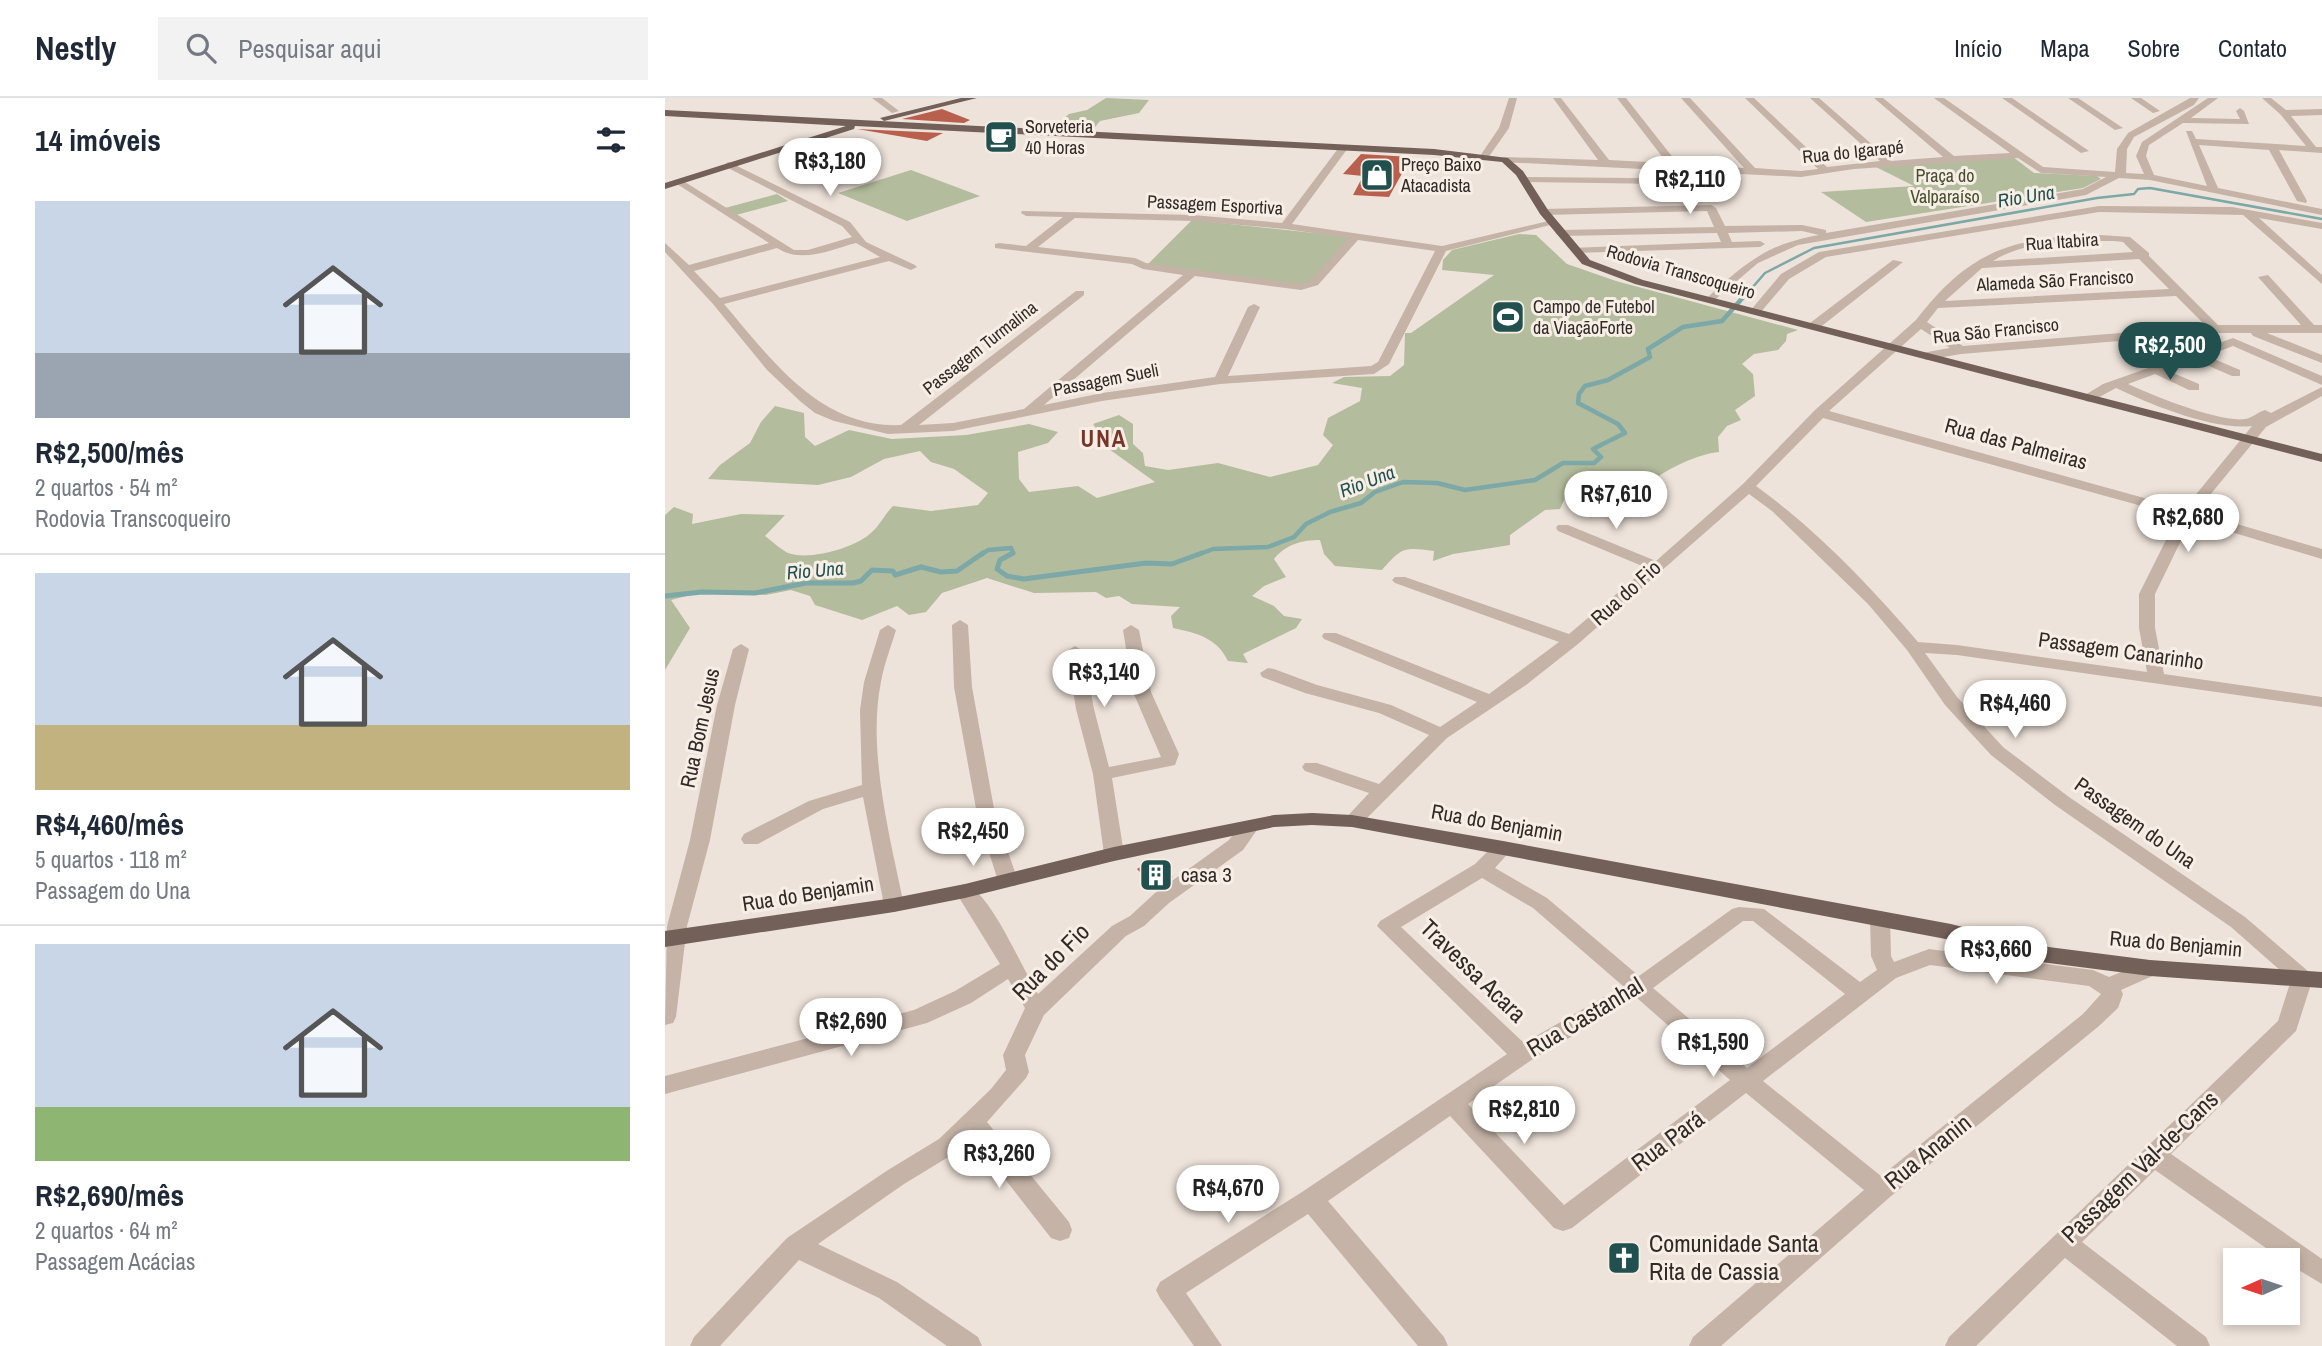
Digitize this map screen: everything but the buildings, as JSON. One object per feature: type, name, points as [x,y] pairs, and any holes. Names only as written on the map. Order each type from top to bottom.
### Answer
[{"type":"main road","points":[[665,181],[854,121],[954,98]]},
{"type":"main road","points":[[665,186],[868,122],[973,98]]},
{"type":"main road","points":[[665,111],[854,121],[945,129],[1485,156],[1505,160]]},
{"type":"main road","name":"Rodovia Transcoqueiro","points":[[1505,160],[1525,180],[1536,200],[1575,250],[1586,262],[1602,269],[1714,301],[2322,458]]},
{"type":"main road","name":"Rua do Benjamin","points":[[670,939],[894,905],[965,891],[1114,854],[1274,821],[1298,819],[1352,821],[1503,848],[1951,932],[2033,953],[2150,968],[2312,979]]},
{"type":"street","points":[[876,98],[895,111]]},
{"type":"street","points":[[1485,156],[1504,128],[1513,98]]},
{"type":"street","points":[[1557,98],[1605,162]]},
{"type":"street","points":[[1621,98],[1675,167]]},
{"type":"street","points":[[1685,98],[1753,172]]},
{"type":"street","points":[[1749,98],[1826,171]]},
{"type":"street","points":[[1814,98],[1888,163]]},
{"type":"street","points":[[1878,98],[1951,159]]},
{"type":"street","points":[[1938,98],[2041,170],[2149,175],[2185,189],[2192,204]]},
{"type":"street","points":[[2006,98],[2084,151]]},
{"type":"street","points":[[2072,98],[2118,128]]},
{"type":"street","points":[[2135,98],[2156,111]]},
{"type":"street","points":[[2117,197],[2122,149],[2131,135],[2191,103],[2195,98]]},
{"type":"street","points":[[2149,175],[2141,156],[2145,144],[2214,98]]},
{"type":"street","points":[[2266,98],[2284,113],[2317,149]]},
{"type":"street","points":[[2184,120],[2246,122],[2240,111]]},
{"type":"street","points":[[2284,113],[2322,112]]},
{"type":"street","points":[[2184,120],[2214,190]]},
{"type":"street","points":[[2193,142],[2317,149]]},
{"type":"street","points":[[2272,146],[2302,201]]},
{"type":"street","points":[[1285,226],[1343,148]]},
{"type":"street","name":"Rua do Igarapé","points":[[1505,160],[1605,162],[1801,174],[1888,163],[2019,155]]},
{"type":"street","points":[[729,165],[846,224],[857,239],[911,267]]},
{"type":"street","points":[[1525,180],[1786,183]]},
{"type":"street","points":[[2166,181],[2322,212]]},
{"type":"street","points":[[680,182],[792,253],[801,254],[857,239]]},
{"type":"street","points":[[1714,301],[1754,261],[1795,242],[2071,195],[2117,197],[2148,209],[2192,204],[2322,226]]},
{"type":"street","points":[[1752,310],[1792,271],[1823,254],[2090,210],[2117,197]]},
{"type":"street","points":[[1644,198],[1711,208],[1728,245]]},
{"type":"street","points":[[1536,200],[1549,200]]},
{"type":"street","points":[[1545,212],[1624,208],[1671,201]]},
{"type":"street","points":[[1671,201],[1683,246]]},
{"type":"street","points":[[1624,208],[1637,247]]},
{"type":"street","points":[[2245,211],[2322,281]]},
{"type":"street","name":"Passagem Esportiva","points":[[1026,213],[1193,218],[1285,226],[1443,249]]},
{"type":"street","points":[[1027,250],[1071,216]]},
{"type":"street","points":[[1443,249],[1557,228],[1802,228],[1827,235]]},
{"type":"street","points":[[999,246],[1135,261],[1143,266],[1307,286],[1314,284],[1356,236]]},
{"type":"street","name":"Rua do Fio","points":[[1352,821],[1441,734],[1572,642],[1748,487],[1820,413],[1920,323],[1933,305],[1981,265],[2003,250],[2033,244],[2106,239],[2123,239],[2145,255]]},
{"type":"street","points":[[687,269],[779,244]]},
{"type":"street","points":[[1575,250],[1760,244]]},
{"type":"street","name":"Passagem Sueli","points":[[665,246],[717,302],[771,367],[820,410],[866,426],[902,431],[953,427],[1115,395],[1220,380],[1367,372],[1381,367],[1431,266],[1443,249]]},
{"type":"street","points":[[2145,255],[2215,329]]},
{"type":"street","name":"Rua Itabira","points":[[1981,265],[2145,255]]},
{"type":"street","points":[[717,302],[891,257]]},
{"type":"street","points":[[1814,327],[1897,262]]},
{"type":"street","points":[[1026,414],[1193,272]]},
{"type":"street","points":[[2264,277],[2317,329]]},
{"type":"street","name":"Alameda São Francisco","points":[[1933,305],[2179,292]]},
{"type":"street","name":"Passagem Turmalina","points":[[902,431],[1080,293]]},
{"type":"street","points":[[1220,380],[1254,307]]},
{"type":"street","points":[[1920,323],[1961,350]]},
{"type":"street","name":"Rua São Francisco","points":[[1926,356],[1961,350],[2215,329],[2317,329]]},
{"type":"street","points":[[2248,330],[2322,359]]},
{"type":"street","points":[[2090,398],[2117,384],[2233,342],[2322,383]]},
{"type":"street","points":[[2195,355],[2237,373]]},
{"type":"street","points":[[2155,370],[2194,387]]},
{"type":"street","points":[[2117,384],[2159,404],[2242,425],[2322,383]]},
{"type":"street","points":[[2157,680],[2147,628],[2147,594],[2187,514],[2261,424],[2322,391]]},
{"type":"street","name":"Rua das Palmeiras","points":[[1820,413],[2322,554]]},
{"type":"street","name":"Passagem do Una","points":[[1748,487],[1777,508],[1846,571],[1913,647],[1951,701],[1997,751],[2062,801],[2238,922],[2312,979]]},
{"type":"street","points":[[1563,528],[1656,566]]},
{"type":"street","points":[[1400,580],[1572,642]]},
{"type":"street","points":[[960,625],[963,687],[986,814],[1008,881]]},
{"type":"street","points":[[888,630],[872,682],[869,710],[871,788],[894,905]]},
{"type":"street","points":[[1101,774],[1169,761],[1170,754],[1142,692],[1131,630]]},
{"type":"street","points":[[1330,636],[1489,700]]},
{"type":"street","name":"Passagem Canarinho","points":[[1913,647],[1957,650],[2322,702]]},
{"type":"street","name":"Rua Bom Jesus","points":[[665,1017],[670,939],[677,926],[700,840],[726,705],[741,649]]},
{"type":"street","points":[[1075,651],[1085,709],[1101,774],[1114,854]]},
{"type":"street","points":[[1268,673],[1311,689],[1396,713],[1441,734]]},
{"type":"street","points":[[1311,766],[1381,791]]},
{"type":"street","points":[[751,839],[816,805],[871,788]]},
{"type":"street","name":"Rua do Fio","points":[[703,1346],[796,1246],[896,1177],[947,1146],[973,1122],[999,1097],[1018,1072],[1014,1055],[1036,1009],[1119,932],[1236,845],[1250,827]]},
{"type":"street","points":[[1503,848],[1482,869],[1541,903],[1637,988],[1881,1189]]},
{"type":"street","name":"Travessa Acara","points":[[1482,869],[1387,926],[1523,1055]]},
{"type":"street","points":[[965,891],[985,916],[1036,1009]]},
{"type":"street","name":"Rua Castanhal","points":[[1209,1346],[1170,1290],[1311,1199],[1523,1055],[1637,988],[1739,914],[1757,914],[1862,995]]},
{"type":"street","points":[[1880,918],[1881,956],[1889,972]]},
{"type":"street","name":"Rua Pará","points":[[1452,1104],[1563,1220],[1889,972],[1929,957],[2093,978],[2109,986]]},
{"type":"street","points":[[665,1086],[919,1017],[963,997],[1011,967]]},
{"type":"street","points":[[2109,986],[2150,968]]},
{"type":"street","name":"Passagem Val-de-Cans","points":[[1958,1346],[2288,1025],[2312,979]]},
{"type":"street","name":"Rua Ananin","points":[[1702,1346],[1881,1189],[2091,1020],[2110,1002],[2112,993],[2109,986]]},
{"type":"street","points":[[973,1122],[1060,1230]]},
{"type":"street","points":[[2153,1155],[2322,1273]]},
{"type":"street","points":[[1311,1199],[1435,1346]]},
{"type":"street","points":[[2063,1242],[2197,1346]]},
{"type":"street","points":[[796,1246],[888,1290],[969,1346]]},
{"type":"green space","points":[[1106,98],[1149,100],[1139,113],[1100,121],[1091,132],[1049,131],[1069,114],[1087,110]]},
{"type":"green space","name":"Praça do Valparaíso","points":[[2013,157],[2034,173],[2097,176],[2101,179],[2083,188],[1866,222],[1821,192],[1914,186],[1876,167]]},
{"type":"green space","points":[[911,170],[980,196],[907,221],[838,193]]},
{"type":"green space","points":[[777,194],[788,201],[736,215],[725,208]]},
{"type":"green space","points":[[1192,220],[1351,237],[1309,286],[1147,265]]},
{"type":"green space","points":[[1519,234],[1536,235],[1567,264],[1616,281],[1798,330],[1787,334],[1786,341],[1778,350],[1754,354],[1742,364],[1753,374],[1755,396],[1735,410],[1741,420],[1727,426],[1718,437],[1719,452],[1692,459],[1673,468],[1649,483],[1633,498],[1583,485],[1569,489],[1560,509],[1545,510],[1510,535],[1510,545],[1453,554],[1433,561],[1434,551],[1404,550],[1382,570],[1335,566],[1324,554],[1320,540],[1289,546],[1274,559],[1286,577],[1264,586],[1252,596],[1274,606],[1284,616],[1302,619],[1296,628],[1243,654],[1248,663],[1228,661],[1212,642],[1173,628],[1171,616],[1180,607],[1132,604],[1119,596],[1106,598],[1096,592],[1034,593],[987,578],[942,593],[926,612],[909,615],[897,606],[862,620],[815,605],[810,596],[791,590],[766,595],[702,592],[671,600],[690,628],[665,670],[665,515],[674,507],[693,514],[692,524],[741,514],[785,515],[765,536],[788,553],[808,555],[832,552],[865,538],[893,506],[931,511],[978,505],[988,493],[954,469],[931,462],[920,451],[884,459],[851,477],[818,485],[708,479],[720,465],[750,443],[761,422],[775,406],[804,413],[805,437],[815,446],[849,430],[892,439],[966,435],[1029,424],[1058,432],[1048,443],[1018,452],[1019,479],[1029,492],[1078,486],[1097,498],[1155,482],[1109,449],[1093,424],[1119,415],[1133,424],[1133,444],[1143,453],[1145,466],[1168,470],[1218,463],[1270,477],[1318,465],[1333,445],[1323,435],[1328,418],[1360,401],[1362,388],[1332,383],[1344,377],[1390,376],[1404,365],[1405,333],[1411,333],[1494,275],[1442,270],[1443,260],[1452,250]]},
{"type":"waterway","name":"Rio Una","points":[[1745,296],[1765,273],[1814,248],[2097,198],[2134,194],[2138,189],[2150,188],[2322,219]]},
{"type":"waterway","name":"Rio Una","points":[[1197,555],[1213,549],[1268,547],[1294,537],[1306,524],[1330,512],[1361,503],[1375,492],[1403,482],[1437,483],[1465,490],[1535,480],[1563,463],[1594,463],[1601,457],[1593,449],[1625,433],[1618,424],[1578,403],[1579,394],[1585,386],[1608,380],[1650,357],[1648,349],[1683,327],[1722,321],[1746,294]]},
{"type":"waterway","name":"Rio Una","points":[[981,555],[988,550],[1011,548],[1013,553]]},
{"type":"waterway","name":"Rio Una","points":[[665,596],[702,592],[755,593],[806,583],[853,583],[861,581],[872,570],[893,571],[895,575],[921,567],[941,572],[957,571],[983,553]]},
{"type":"waterway","name":"Rio Una","points":[[1009,555],[1013,553]]},
{"type":"waterway","name":"Rio Una","points":[[1013,553],[1000,560],[997,569],[1007,576],[1024,579],[1146,563],[1172,564],[1202,553]]},
{"type":"place","name":"Sorveteria 40 Horas","points":[[1001,137]]},
{"type":"place","name":"Preço Baixo Atacadista","points":[[1377,175]]},
{"type":"place","name":"Campo de Futebol da ViaçãoForte","points":[[1508,317]]},
{"type":"place","name":"casa 3","points":[[1156,875]]},
{"type":"place","name":"Comunidade Santa Rita de Cassia","points":[[1624,1258]]},
{"type":"district","name":"UNA","points":[[1104,439]]}]
